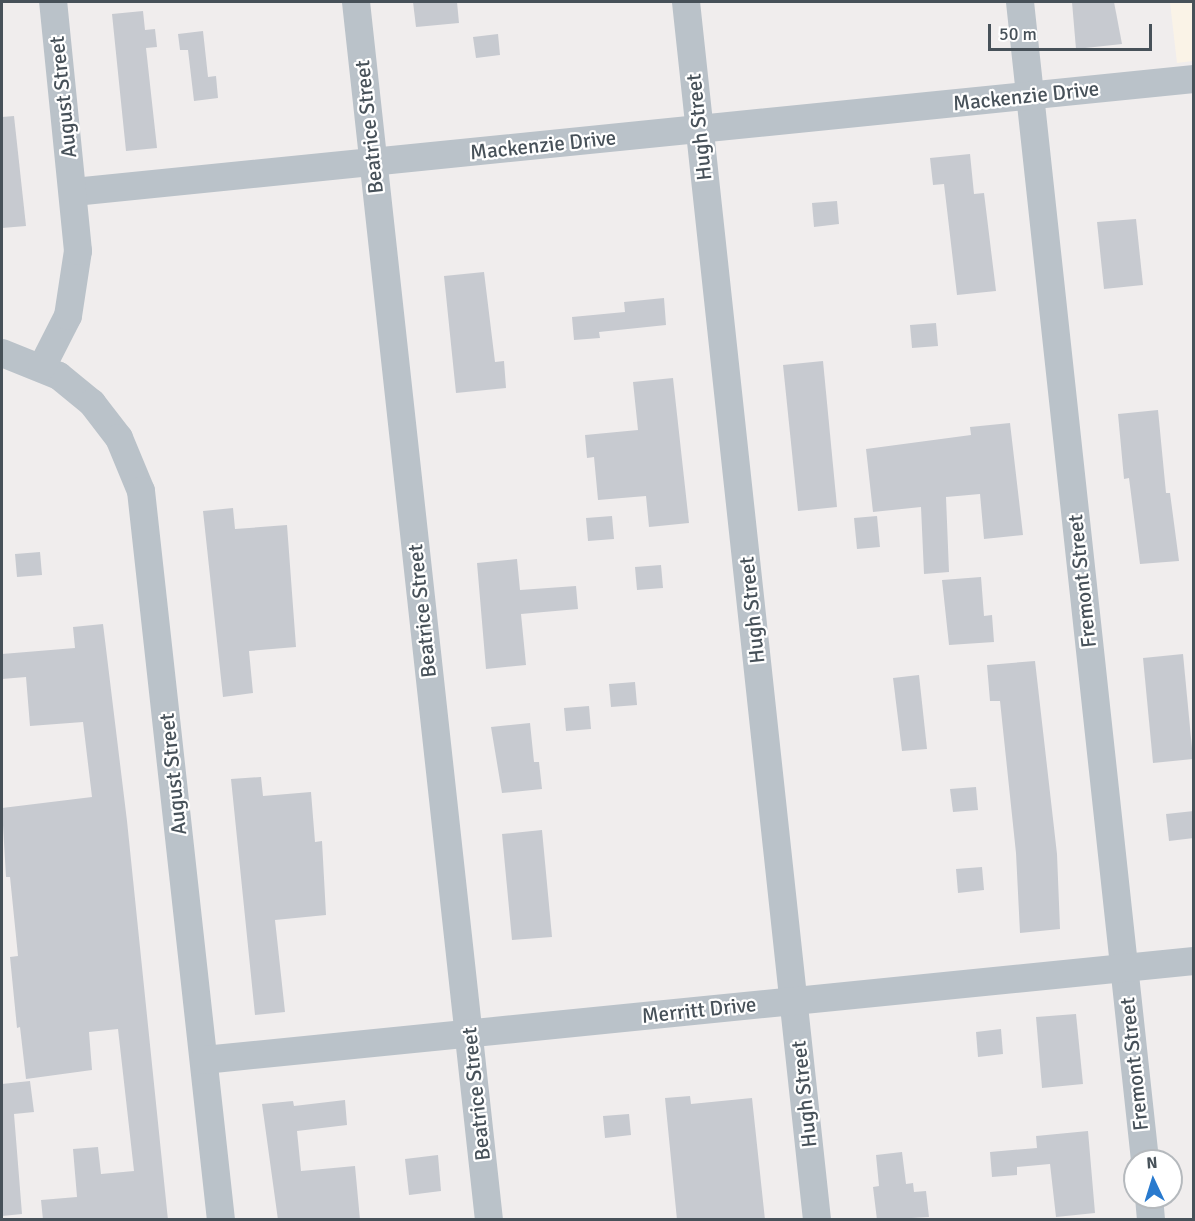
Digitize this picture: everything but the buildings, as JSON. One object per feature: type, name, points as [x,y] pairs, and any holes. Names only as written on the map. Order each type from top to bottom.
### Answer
[{"type":"street","name":"August Street","points":[[53,2],[74,192]]},
{"type":"street","name":"Beatrice Street","points":[[356,2],[489,1220]]},
{"type":"street","name":"Hugh Street","points":[[686,2],[817,1220]]},
{"type":"street","name":"Fremont Street","points":[[1020,2],[1144,1149]]},
{"type":"street","name":"Mackenzie Drive","points":[[74,192],[1194,80]]},
{"type":"street","points":[[42,367],[60,336],[75,287],[78,251],[74,192]]},
{"type":"street","name":"August Street","points":[[2,353],[42,367],[76,389],[107,420],[129,457],[141,491],[221,1220]]},
{"type":"street","name":"Merritt Drive","points":[[204,1060],[1194,961]]},
{"type":"shaded area","points":[[1170,2],[1193,2],[1193,61],[1177,63]]}]
